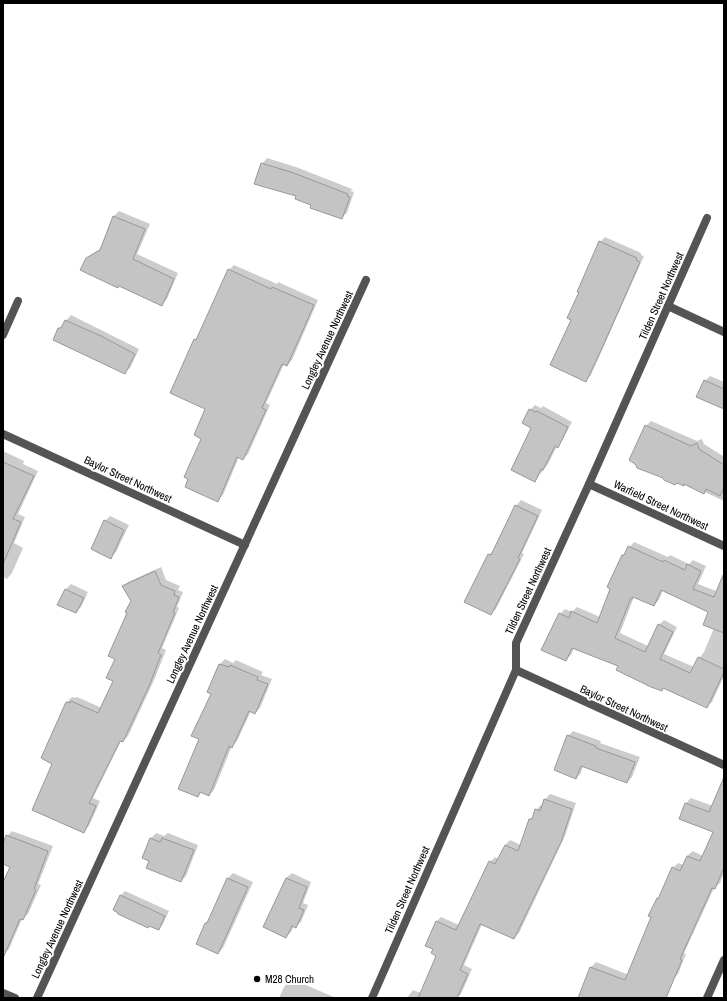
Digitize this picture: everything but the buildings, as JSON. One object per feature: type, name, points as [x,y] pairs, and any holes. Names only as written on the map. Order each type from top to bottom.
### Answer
[{"type":"street","name":"Tilden Street Northwest","points":[[372,998],[516,670],[516,643],[589,484],[707,218]]},
{"type":"street","name":"Longley Avenue Northwest","points":[[37,998],[366,280]]},
{"type":"street","points":[[3,335],[18,301]]},
{"type":"street","points":[[668,306],[724,332]]},
{"type":"street","name":"Baylor Street Northwest","points":[[3,434],[245,545]]},
{"type":"street","name":"Warfield Street Northwest","points":[[589,484],[724,546]]},
{"type":"street","name":"Baylor Street Northwest","points":[[516,670],[724,765]]},
{"type":"street","points":[[707,998],[724,960]]},
{"type":"street","points":[[3,993],[15,998]]},
{"type":"place","name":"M28 Church","points":[[257,979]]}]
